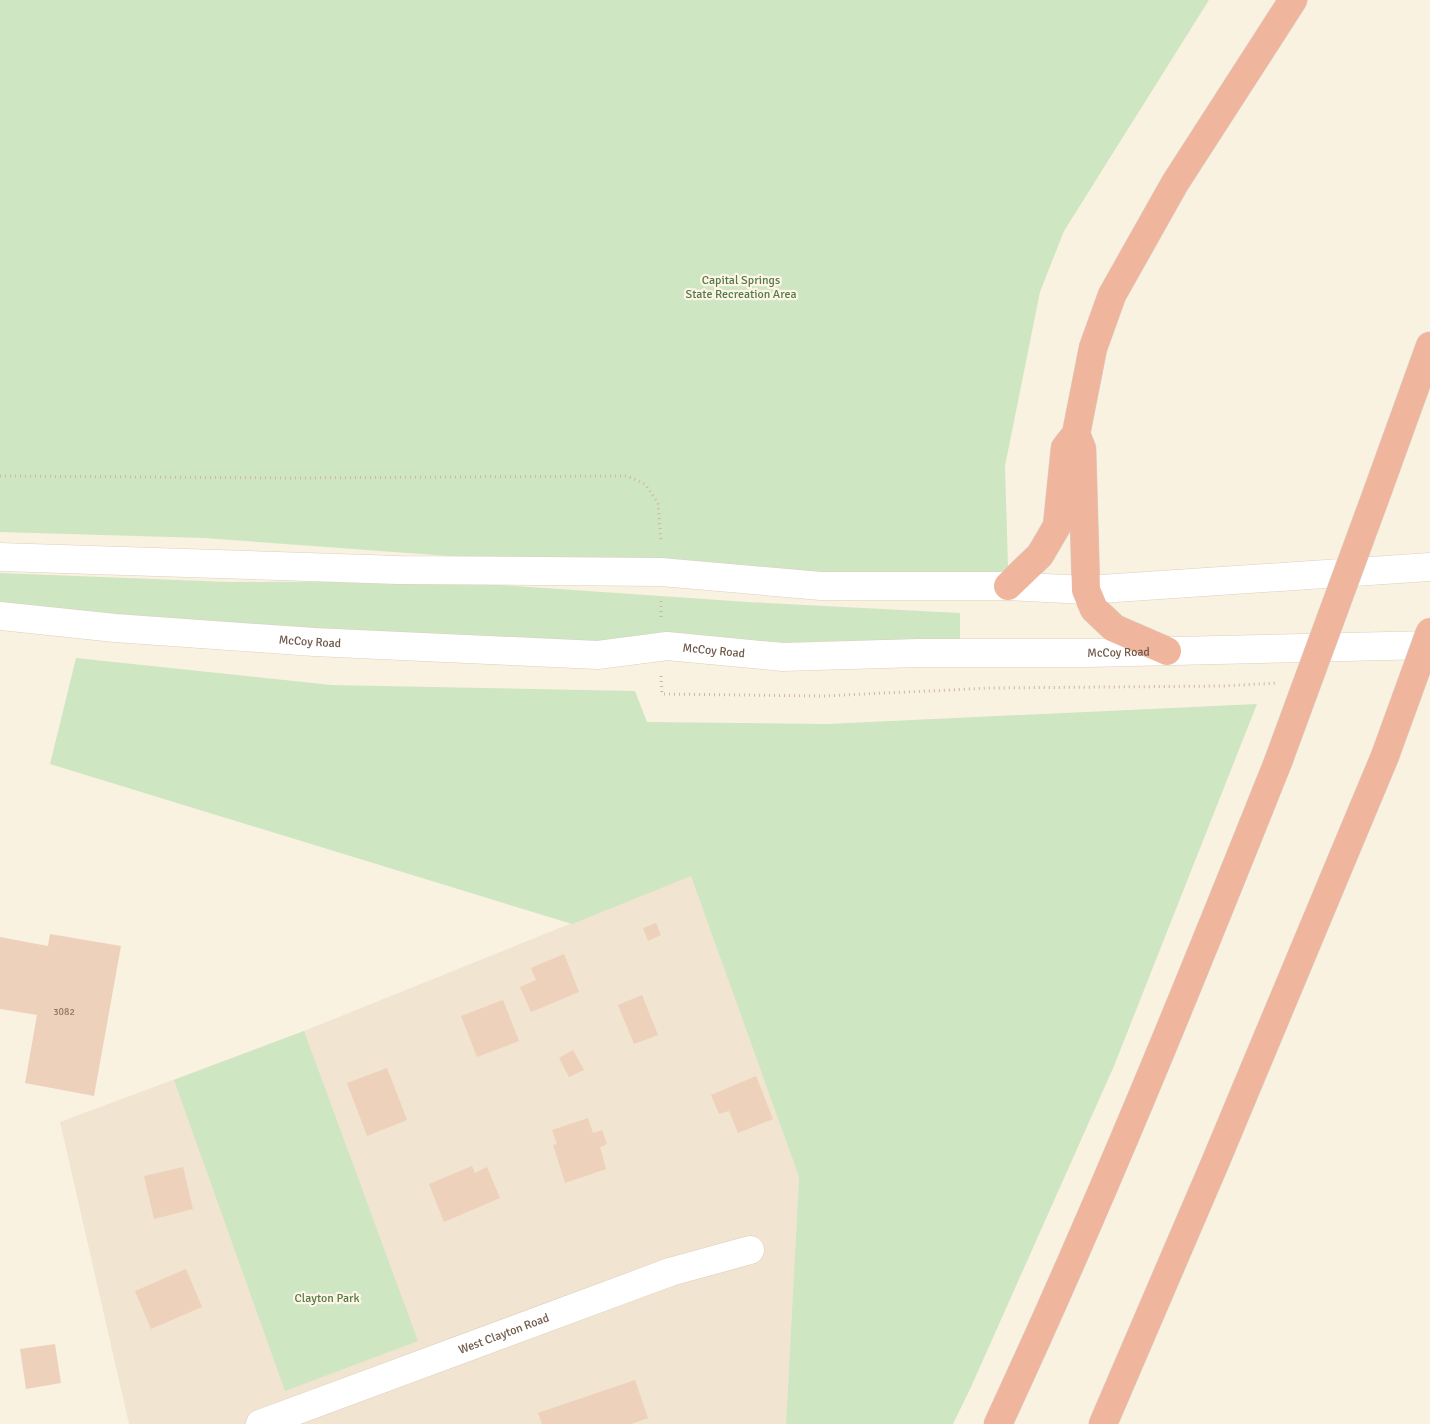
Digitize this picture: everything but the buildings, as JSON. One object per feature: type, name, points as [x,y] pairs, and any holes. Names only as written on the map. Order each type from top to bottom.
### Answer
[{"type":"highway","points":[[1008,586],[1040,555],[1057,526],[1065,448],[1076,434],[1093,348],[1112,295],[1175,183],[1293,0]]},
{"type":"highway","points":[[998,1424],[1099,1198],[1199,959],[1278,762],[1430,346]]},
{"type":"highway","points":[[1076,434],[1082,449],[1086,590],[1094,609],[1114,628],[1167,651]]},
{"type":"highway","points":[[1103,1424],[1215,1163],[1385,756],[1430,632]]},
{"type":"street","points":[[0,557],[399,570],[661,572],[822,586],[1008,586],[1086,590],[1430,567]]},
{"type":"street","name":"McCoy Road","points":[[0,616],[115,628],[304,642],[598,655],[667,646],[783,657],[1088,653],[1430,645]]},
{"type":"street","name":"West Clayton Road","points":[[260,1424],[670,1272],[750,1250]]},
{"type":"shaded area","points":[[691,875],[799,1177],[786,1424],[129,1424],[60,1122],[304,1031]]},
{"type":"green space","name":"Capital Springs State Recreation Area","points":[[0,0],[1209,0],[1064,231],[1040,292],[1005,466],[1008,568],[992,576],[961,580],[573,565],[204,538],[0,532]]},
{"type":"green space","points":[[0,573],[229,582],[442,581],[748,602],[960,613],[960,654],[798,656],[0,616]]},
{"type":"green space","points":[[76,658],[331,685],[635,691],[647,722],[827,724],[1257,704],[1114,1066],[953,1424],[786,1424],[799,1177],[691,876],[572,924],[50,764]]},
{"type":"green space","name":"Clayton Park","points":[[304,1031],[418,1341],[285,1391],[174,1080]]}]
